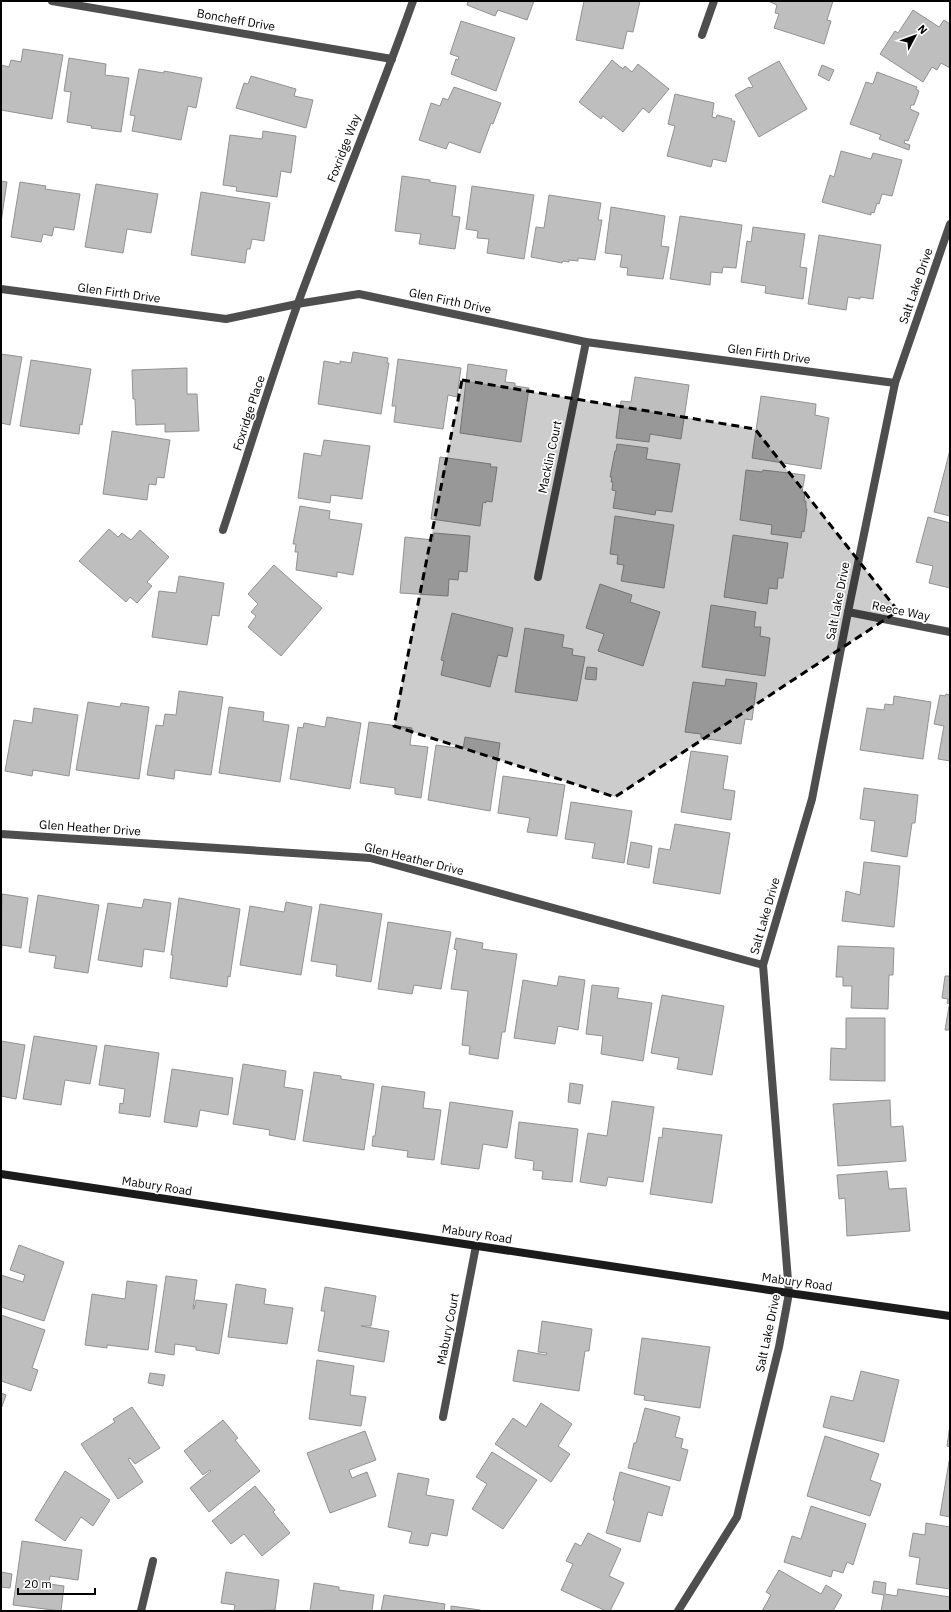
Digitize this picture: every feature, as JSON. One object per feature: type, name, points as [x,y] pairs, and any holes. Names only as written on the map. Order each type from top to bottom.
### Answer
[{"type":"main road","name":"Mabury Road","points":[[1,1174],[789,1294],[950,1316]]},
{"type":"street","name":"Boncheff Drive","points":[[52,1],[392,59]]},
{"type":"street","name":"Foxridge Way","points":[[297,304],[413,1]]},
{"type":"street","points":[[702,35],[714,1]]},
{"type":"street","name":"Salt Lake Drive","points":[[678,1611],[737,1516],[779,1347],[789,1294],[763,965],[812,799],[848,612],[895,383],[950,224]]},
{"type":"street","name":"Glen Firth Drive","points":[[1,289],[226,319],[297,304],[359,294],[586,342],[895,383]]},
{"type":"street","name":"Foxridge Place","points":[[223,530],[297,304]]},
{"type":"street","name":"Macklin Court","points":[[538,577],[586,342]]},
{"type":"street","name":"Reece Way","points":[[848,612],[950,632]]},
{"type":"street","name":"Glen Heather Drive","points":[[1,834],[370,858],[763,965]]},
{"type":"street","name":"Mabury Court","points":[[443,1417],[476,1246]]},
{"type":"street","points":[[141,1611],[153,1561]]},
{"type":"highlighted area","points":[[462,380],[755,429],[898,611],[615,797],[394,726]]},
{"type":"building","points":[[468,1],[534,1],[527,20],[498,10],[495,16],[467,5]]},
{"type":"building","points":[[584,1],[640,1],[633,32],[627,31],[623,49],[576,40]]},
{"type":"building","points":[[768,1],[833,1],[827,20],[831,21],[824,44],[774,28],[779,14],[775,13],[777,5]]},
{"type":"building","points":[[913,10],[939,27],[944,20],[950,24],[950,68],[941,63],[937,70],[932,67],[923,82],[880,54],[895,31],[898,33]]},
{"type":"building","points":[[461,21],[515,38],[496,91],[451,74],[456,59],[458,60],[459,57],[450,54]]},
{"type":"building","points":[[23,49],[63,55],[52,119],[1,110],[1,65],[9,67],[11,60],[21,62]]},
{"type":"building","points":[[69,58],[106,64],[105,75],[129,78],[121,132],[91,128],[92,126],[67,122],[71,92],[64,91]]},
{"type":"building","points":[[612,60],[623,69],[625,66],[632,72],[638,64],[669,89],[649,113],[643,108],[623,132],[603,116],[601,119],[579,102]]},
{"type":"building","points":[[779,61],[807,109],[759,137],[735,95],[749,87],[753,87],[748,78]]},
{"type":"building","points":[[822,65],[834,70],[829,81],[818,75]]},
{"type":"building","points":[[139,69],[164,73],[164,71],[202,78],[196,108],[188,106],[181,140],[132,131],[135,116],[130,115]]},
{"type":"building","points":[[877,72],[917,87],[916,89],[919,91],[914,105],[911,105],[910,109],[919,113],[908,141],[905,140],[904,143],[910,145],[909,150],[879,139],[881,135],[850,124],[866,82],[873,84]]},
{"type":"building","points":[[251,76],[296,89],[294,96],[313,100],[306,128],[236,108],[244,83],[248,84]]},
{"type":"building","points":[[454,87],[501,103],[493,124],[491,123],[480,153],[449,142],[446,149],[419,140],[431,103],[440,106],[443,98],[448,100]]},
{"type":"building","points":[[675,94],[714,103],[712,117],[716,118],[717,115],[732,119],[731,121],[735,121],[726,162],[713,159],[711,167],[667,156],[675,126],[668,124]]},
{"type":"building","points":[[263,131],[296,136],[291,173],[281,171],[277,197],[236,191],[237,187],[223,185],[230,135],[262,139]]},
{"type":"building","points":[[841,151],[871,159],[873,153],[902,160],[892,196],[882,194],[879,204],[877,203],[874,213],[871,212],[871,215],[822,202],[830,175],[834,177]]},
{"type":"building","points":[[402,176],[456,186],[452,216],[460,217],[455,249],[419,244],[421,234],[395,231]]},
{"type":"building","points":[[1,181],[7,182],[1,222]]},
{"type":"building","points":[[20,182],[46,186],[45,189],[80,194],[74,230],[54,227],[52,236],[43,234],[41,242],[11,237]]},
{"type":"building","points":[[96,184],[158,194],[151,233],[127,229],[123,253],[85,247]]},
{"type":"building","points":[[472,186],[534,195],[524,259],[487,253],[489,239],[477,238],[478,231],[466,229]]},
{"type":"building","points":[[201,192],[270,203],[264,241],[252,239],[250,249],[247,249],[245,263],[191,255]]},
{"type":"building","points":[[549,195],[601,203],[598,220],[602,220],[595,260],[578,258],[578,261],[569,260],[569,262],[563,261],[562,263],[531,257],[536,227],[544,228]]},
{"type":"building","points":[[611,207],[665,216],[661,246],[669,247],[663,279],[627,275],[628,268],[620,267],[622,255],[605,253]]},
{"type":"building","points":[[680,216],[742,225],[736,268],[723,267],[722,273],[711,272],[710,285],[670,279]]},
{"type":"building","points":[[753,227],[805,234],[800,267],[807,268],[803,299],[765,293],[766,286],[741,282],[747,241],[751,242]]},
{"type":"building","points":[[819,235],[881,245],[873,299],[848,297],[846,310],[808,304]]},
{"type":"building","points":[[353,352],[388,358],[387,363],[389,363],[381,414],[318,404],[324,361],[340,364],[340,361],[351,363]]},
{"type":"building","points":[[1,354],[22,357],[10,425],[1,423]]},
{"type":"building","points":[[398,359],[461,368],[457,397],[448,395],[443,429],[394,422],[396,406],[392,406]]},
{"type":"building","points":[[31,360],[91,369],[82,425],[80,424],[79,434],[20,426]]},
{"type":"building","points":[[468,364],[507,370],[505,382],[515,383],[515,386],[529,388],[521,442],[460,433]]},
{"type":"building","points":[[187,368],[187,394],[197,394],[199,431],[165,432],[165,424],[136,425],[132,370]]},
{"type":"building","points":[[635,377],[689,385],[681,439],[650,434],[649,442],[616,438],[621,401],[631,402]]},
{"type":"building","points":[[761,396],[816,404],[815,415],[829,418],[821,469],[752,458]]},
{"type":"building","points":[[112,431],[170,440],[164,478],[157,477],[156,485],[149,484],[147,500],[103,494]]},
{"type":"building","points":[[324,440],[370,446],[362,499],[331,495],[330,503],[298,498],[304,453],[321,456]]},
{"type":"building","points":[[617,444],[648,448],[646,459],[680,464],[672,512],[656,510],[655,515],[613,508],[616,491],[612,490],[613,482],[611,482],[612,477],[610,477]]},
{"type":"building","points":[[950,450],[950,516],[934,512]]},
{"type":"building","points":[[440,457],[491,464],[490,467],[497,467],[492,502],[483,502],[480,526],[431,519]]},
{"type":"building","points":[[746,470],[762,472],[763,470],[805,475],[802,492],[805,492],[804,501],[806,501],[807,509],[804,532],[802,531],[801,538],[771,534],[772,525],[740,520]]},
{"type":"building","points":[[300,506],[330,511],[329,519],[362,524],[353,575],[337,572],[337,577],[296,570],[298,552],[295,552],[296,544],[293,544]]},
{"type":"building","points":[[615,516],[674,525],[664,588],[621,581],[624,565],[617,564],[618,555],[610,554]]},
{"type":"building","points":[[928,517],[950,523],[950,588],[929,583],[933,566],[916,562]]},
{"type":"building","points":[[109,529],[118,537],[122,533],[131,540],[140,530],[169,557],[147,582],[152,586],[137,603],[130,597],[126,602],[79,561]]},
{"type":"building","points":[[434,533],[470,536],[467,572],[459,571],[458,580],[449,579],[448,596],[400,593],[405,537],[433,540]]},
{"type":"building","points":[[733,535],[788,543],[783,578],[778,578],[777,589],[769,588],[767,604],[724,597]]},
{"type":"building","points":[[274,565],[322,608],[281,656],[248,627],[256,616],[251,612],[258,604],[248,594]]},
{"type":"building","points":[[179,576],[224,583],[219,616],[212,615],[207,645],[152,637],[159,591],[176,593]]},
{"type":"building","points":[[600,584],[632,595],[630,602],[660,612],[643,666],[598,651],[604,634],[586,628]]},
{"type":"building","points":[[711,605],[756,612],[754,627],[761,627],[760,636],[770,638],[765,676],[702,667]]},
{"type":"building","points":[[452,613],[513,628],[507,657],[498,655],[490,687],[441,675],[444,661],[441,660]]},
{"type":"building","points":[[525,628],[564,635],[562,647],[573,649],[572,655],[585,657],[577,701],[515,692]]},
{"type":"building","points":[[587,667],[597,668],[596,680],[585,679]]},
{"type":"building","points":[[726,679],[757,683],[752,720],[745,719],[741,744],[701,738],[701,734],[685,732],[693,682],[725,686]]},
{"type":"building","points":[[179,691],[223,697],[211,775],[175,770],[174,779],[147,775],[156,725],[163,726],[165,714],[176,715]]},
{"type":"building","points":[[946,694],[950,695],[950,761],[938,759],[944,726],[934,724],[940,695],[945,696]]},
{"type":"building","points":[[894,696],[931,702],[923,759],[860,750],[867,708],[884,710],[885,704],[893,705]]},
{"type":"building","points":[[88,702],[120,707],[121,703],[149,707],[139,779],[76,770]]},
{"type":"building","points":[[229,707],[264,712],[263,721],[289,725],[280,782],[219,773]]},
{"type":"building","points":[[34,708],[78,715],[69,776],[33,770],[32,776],[5,771],[14,720],[32,723]]},
{"type":"building","points":[[327,717],[361,723],[350,789],[290,779],[298,727],[303,728],[304,723],[325,727]]},
{"type":"building","points":[[369,722],[412,728],[410,745],[428,747],[421,798],[395,794],[395,788],[360,783]]},
{"type":"building","points":[[465,737],[500,743],[490,811],[428,800],[436,745],[463,749]]},
{"type":"building","points":[[691,751],[728,756],[723,789],[735,791],[731,820],[681,812]]},
{"type":"building","points":[[503,776],[565,785],[557,836],[527,832],[530,818],[498,813]]},
{"type":"building","points":[[864,788],[918,795],[915,823],[912,823],[907,857],[871,851],[875,821],[860,819]]},
{"type":"building","points":[[571,802],[632,811],[624,863],[592,858],[595,843],[565,839]]},
{"type":"building","points":[[675,824],[730,833],[720,894],[653,883],[659,848],[670,850]]},
{"type":"building","points":[[631,842],[652,846],[649,868],[627,864]]},
{"type":"building","points":[[864,862],[900,866],[894,927],[842,921],[846,891],[860,895]]},
{"type":"building","points":[[2,894],[28,898],[21,948],[2,945],[1,954]]},
{"type":"building","points":[[38,895],[99,905],[88,973],[54,968],[56,956],[29,952]]},
{"type":"building","points":[[179,898],[240,909],[230,977],[228,976],[227,987],[170,978],[173,955],[171,955]]},
{"type":"building","points":[[144,899],[171,903],[164,952],[144,949],[142,967],[98,960],[108,903],[142,908]]},
{"type":"building","points":[[286,902],[312,907],[301,975],[240,965],[250,906],[284,912]]},
{"type":"building","points":[[320,904],[382,914],[371,982],[336,976],[337,965],[311,961]]},
{"type":"building","points":[[388,922],[451,932],[441,989],[414,985],[412,994],[378,989]]},
{"type":"building","points":[[456,938],[483,943],[482,949],[517,954],[505,1032],[502,1032],[498,1059],[469,1054],[470,1046],[462,1045],[468,991],[451,989],[457,950],[454,949]]},
{"type":"building","points":[[838,946],[894,948],[893,975],[889,975],[888,1009],[851,1008],[852,986],[843,986],[843,977],[836,977]]},
{"type":"building","points":[[559,976],[585,980],[578,1030],[558,1026],[555,1044],[514,1038],[523,980],[557,986]]},
{"type":"building","points":[[945,976],[950,976],[950,1004],[947,1003],[948,999],[942,998]]},
{"type":"building","points":[[592,985],[619,988],[617,998],[652,1003],[643,1061],[601,1054],[603,1036],[586,1034]]},
{"type":"building","points":[[662,995],[724,1006],[712,1075],[677,1069],[679,1058],[651,1053]]},
{"type":"building","points":[[949,1006],[950,1030],[945,1030]]},
{"type":"building","points":[[846,1018],[885,1018],[885,1081],[830,1080],[831,1048],[846,1049]]},
{"type":"building","points":[[34,1036],[97,1046],[90,1084],[65,1080],[61,1105],[23,1099]]},
{"type":"building","points":[[1,1041],[25,1045],[16,1099],[1,1096]]},
{"type":"building","points":[[105,1045],[159,1053],[150,1117],[119,1113],[120,1103],[123,1104],[125,1089],[99,1085]]},
{"type":"building","points":[[243,1064],[286,1071],[284,1087],[303,1090],[295,1140],[269,1135],[270,1130],[233,1124]]},
{"type":"building","points":[[172,1069],[233,1078],[228,1115],[200,1110],[197,1127],[164,1122]]},
{"type":"building","points":[[314,1072],[341,1076],[341,1079],[374,1084],[364,1150],[303,1141]]},
{"type":"building","points":[[570,1083],[583,1085],[580,1104],[568,1102]]},
{"type":"building","points":[[382,1086],[425,1092],[423,1108],[441,1110],[434,1160],[407,1157],[408,1151],[372,1146],[373,1136],[375,1136]]},
{"type":"building","points":[[890,1100],[891,1127],[903,1126],[906,1161],[838,1166],[833,1104]]},
{"type":"building","points":[[612,1101],[654,1107],[643,1182],[608,1177],[606,1186],[580,1182],[588,1133],[607,1136]]},
{"type":"building","points":[[450,1102],[513,1111],[507,1148],[483,1144],[479,1169],[441,1164]]},
{"type":"building","points":[[519,1122],[578,1129],[572,1182],[542,1179],[543,1171],[533,1170],[534,1161],[515,1158]]},
{"type":"building","points":[[663,1128],[722,1135],[712,1203],[650,1194],[659,1137],[662,1138]]},
{"type":"building","points":[[887,1171],[889,1189],[906,1188],[910,1231],[847,1236],[845,1198],[839,1199],[837,1175]]},
{"type":"building","points":[[19,1245],[64,1262],[44,1321],[1,1307],[1,1275],[23,1282],[25,1275],[10,1270]]},
{"type":"building","points":[[166,1276],[197,1280],[193,1309],[196,1300],[227,1304],[219,1354],[196,1350],[196,1347],[175,1344],[174,1355],[155,1352]]},
{"type":"building","points":[[127,1281],[157,1285],[148,1350],[107,1345],[107,1348],[85,1345],[92,1294],[125,1299]]},
{"type":"building","points":[[236,1284],[266,1289],[264,1304],[293,1308],[287,1344],[228,1337]]},
{"type":"building","points":[[325,1287],[376,1296],[371,1326],[361,1326],[389,1331],[384,1362],[318,1351],[325,1311],[321,1311]]},
{"type":"building","points":[[1,1315],[45,1330],[32,1368],[38,1370],[31,1391],[1,1381]]},
{"type":"building","points":[[542,1321],[592,1329],[589,1351],[585,1351],[579,1391],[513,1381],[518,1350],[546,1355],[547,1353],[538,1352]]},
{"type":"building","points":[[642,1338],[710,1347],[700,1408],[644,1400],[645,1396],[634,1394]]},
{"type":"building","points":[[317,1360],[354,1366],[350,1395],[366,1397],[361,1426],[309,1419]]},
{"type":"building","points":[[861,1371],[899,1380],[884,1442],[823,1427],[831,1396],[853,1401]]},
{"type":"building","points":[[150,1373],[165,1375],[163,1386],[148,1383]]},
{"type":"building","points":[[1,1393],[6,1395],[1,1409]]},
{"type":"building","points":[[541,1403],[572,1424],[558,1446],[570,1454],[551,1482],[495,1444],[513,1418],[526,1427]]},
{"type":"building","points":[[132,1407],[160,1448],[135,1464],[130,1458],[128,1459],[143,1482],[118,1499],[81,1444],[115,1422],[113,1419]]},
{"type":"building","points":[[645,1408],[680,1417],[675,1437],[683,1439],[681,1448],[688,1450],[680,1481],[628,1468]]},
{"type":"building","points":[[223,1420],[238,1438],[235,1440],[260,1471],[209,1512],[190,1488],[211,1471],[210,1470],[203,1475],[184,1451]]},
{"type":"building","points":[[950,1425],[950,1447],[947,1446]]},
{"type":"building","points":[[365,1431],[376,1460],[349,1470],[352,1478],[367,1472],[376,1496],[330,1513],[307,1453]]},
{"type":"building","points":[[825,1436],[879,1454],[870,1480],[881,1484],[870,1516],[807,1496]]},
{"type":"building","points":[[492,1452],[537,1480],[503,1529],[472,1509],[487,1484],[476,1477]]},
{"type":"building","points":[[950,1456],[950,1517],[940,1515]]},
{"type":"building","points":[[65,1471],[110,1500],[93,1526],[81,1517],[65,1541],[35,1520]]},
{"type":"building","points":[[620,1472],[670,1487],[662,1516],[648,1512],[640,1542],[606,1533],[615,1501],[613,1500]]},
{"type":"building","points":[[398,1473],[429,1479],[426,1495],[454,1500],[447,1536],[431,1533],[428,1546],[409,1543],[412,1532],[388,1527]]},
{"type":"building","points":[[255,1486],[275,1510],[273,1512],[290,1533],[262,1556],[244,1534],[231,1544],[212,1521]]},
{"type":"building","points":[[811,1506],[866,1524],[853,1565],[847,1562],[843,1573],[833,1570],[831,1577],[784,1562],[792,1536],[801,1539]]},
{"type":"building","points":[[926,1523],[950,1527],[950,1589],[916,1584],[920,1558],[909,1556],[913,1533],[925,1535]]},
{"type":"building","points":[[588,1533],[621,1549],[609,1576],[624,1583],[610,1611],[606,1611],[561,1590],[573,1564],[566,1561],[575,1543],[581,1546]]},
{"type":"building","points":[[22,1541],[82,1550],[78,1580],[50,1576],[49,1584],[64,1586],[61,1611],[13,1605]]},
{"type":"building","points":[[779,1570],[821,1594],[826,1585],[842,1595],[833,1611],[762,1611],[771,1595],[766,1592]]},
{"type":"building","points":[[1,1572],[12,1574],[10,1588],[1,1587]]},
{"type":"building","points":[[226,1572],[279,1580],[275,1610],[234,1611],[235,1605],[221,1603]]},
{"type":"building","points":[[874,1581],[886,1583],[885,1594],[897,1596],[898,1589],[950,1597],[950,1611],[881,1611],[884,1595],[872,1593]]},
{"type":"building","points":[[314,1583],[339,1587],[339,1590],[374,1595],[372,1611],[310,1611]]},
{"type":"building","points":[[384,1595],[445,1604],[444,1611],[381,1611]]},
{"type":"building","points":[[451,1606],[480,1610],[483,1611],[451,1611]]}]
